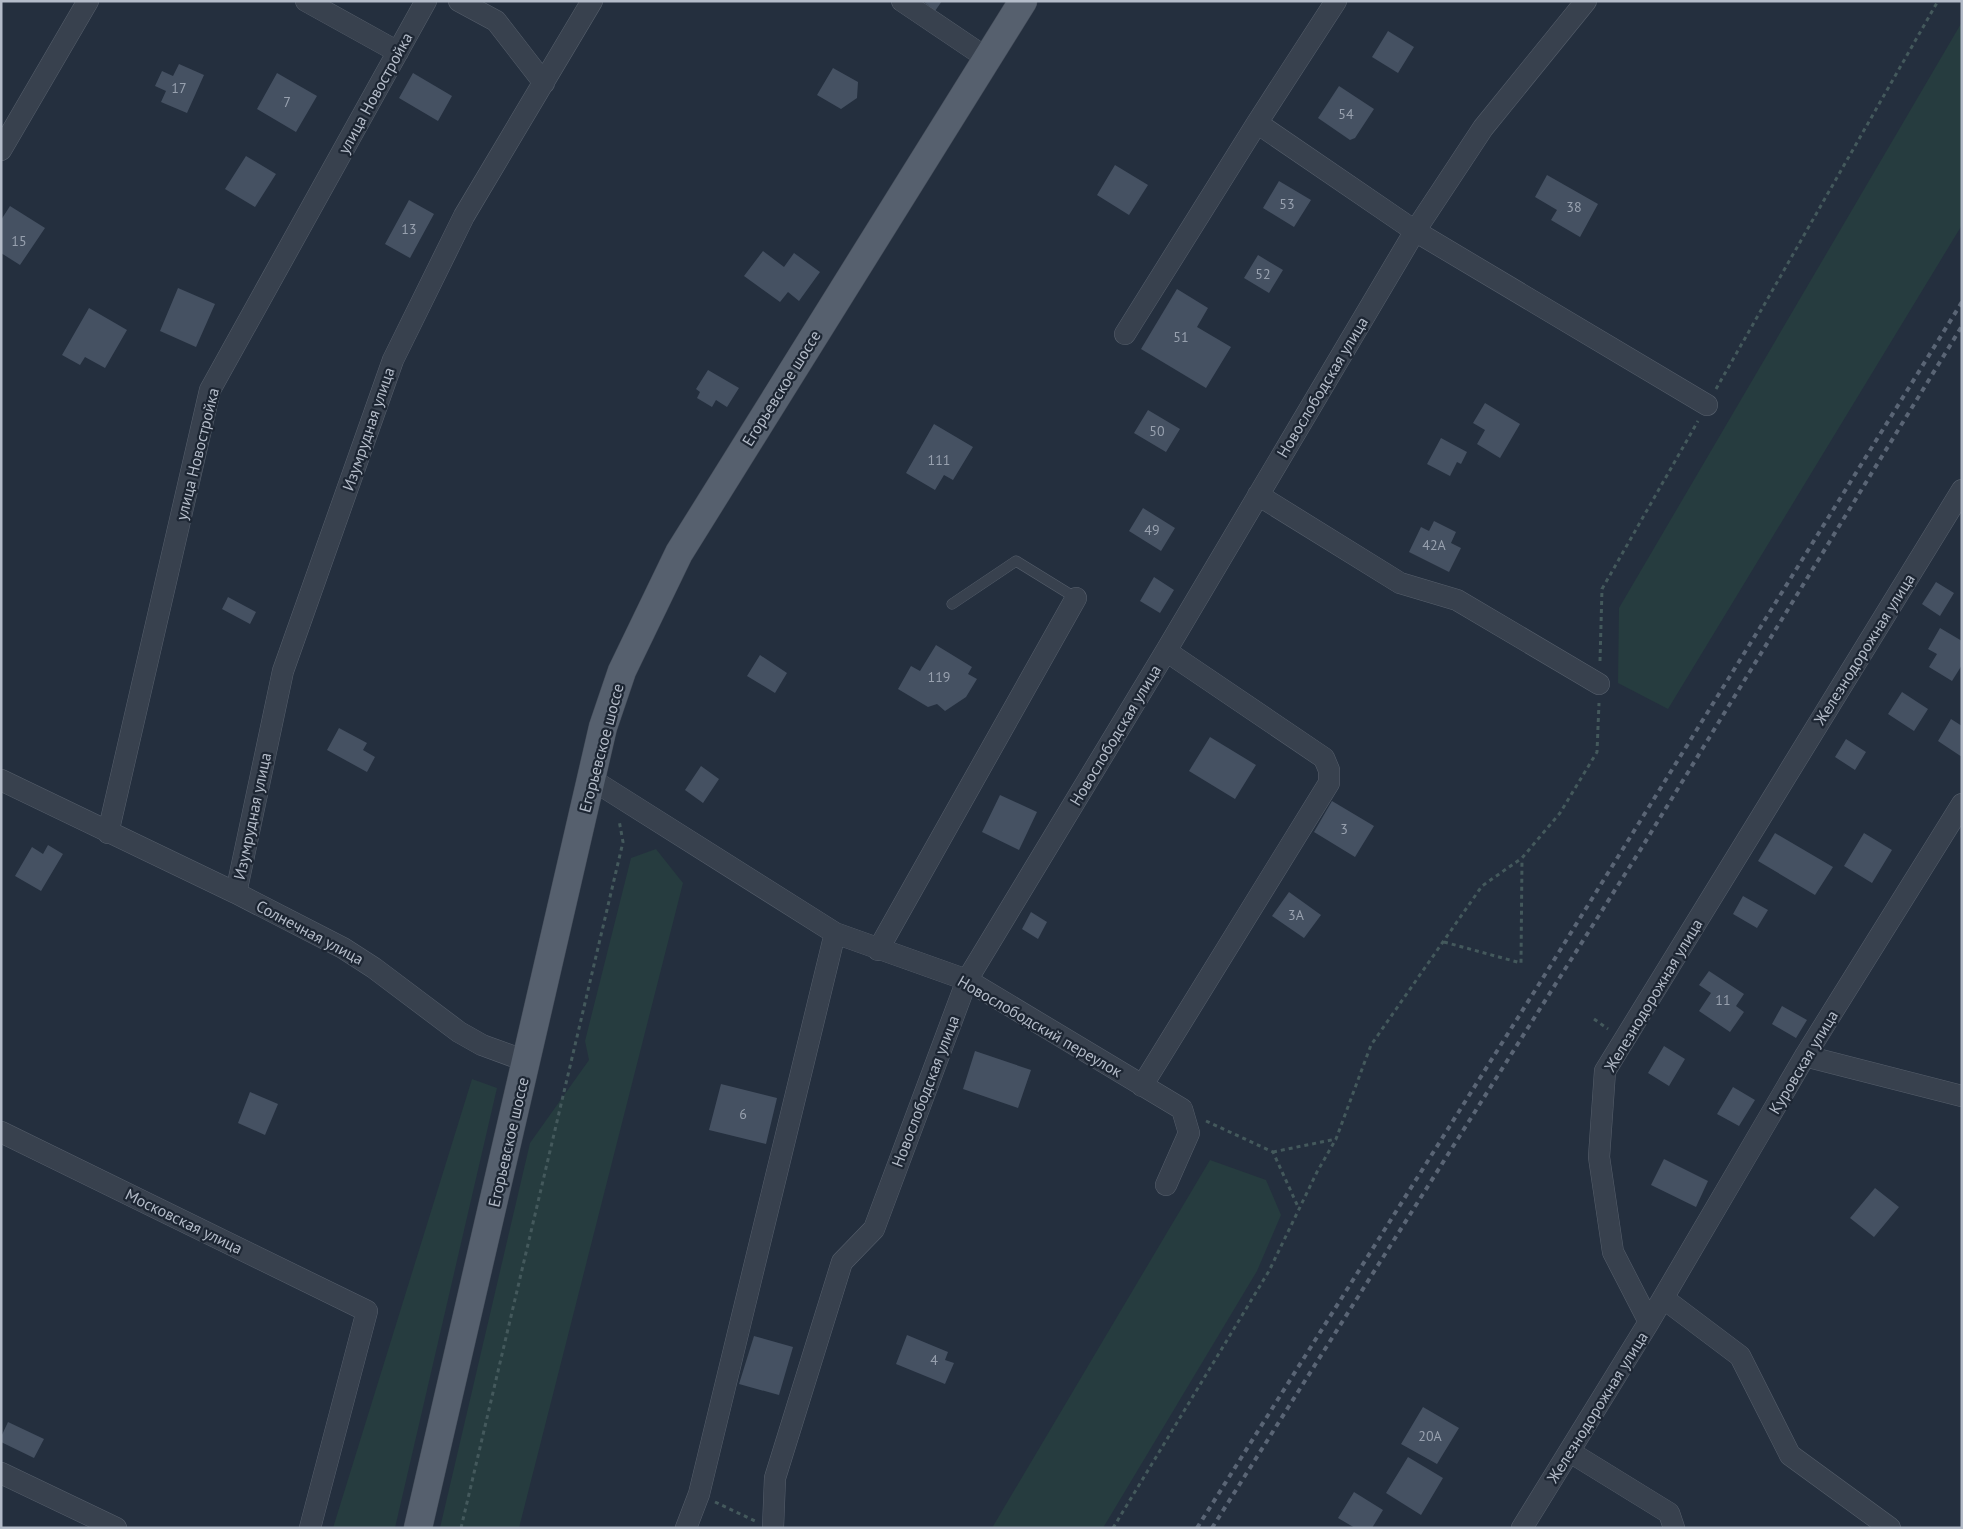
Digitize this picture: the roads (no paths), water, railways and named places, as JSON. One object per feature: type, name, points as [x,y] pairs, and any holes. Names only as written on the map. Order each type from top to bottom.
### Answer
[{"type":"main road","name":"Егорьевское шоссе","points":[[418,1528],[603,727],[619,680],[678,553],[1023,1]]},
{"type":"street","points":[[1,150],[88,1]]},
{"type":"street","points":[[306,1],[398,52]]},
{"type":"street","name":"улица Новостройка","points":[[108,833],[210,390],[426,1]]},
{"type":"street","points":[[459,1],[496,21],[544,83]]},
{"type":"street","name":"Изумрудная улица","points":[[236,893],[283,671],[393,360],[464,216],[592,1]]},
{"type":"street","points":[[902,1],[988,58]]},
{"type":"street","points":[[1125,334],[1336,1]]},
{"type":"street","name":"Новослободская улица","points":[[766,1526],[775,1478],[842,1262],[874,1229],[967,980],[1166,651],[1415,231],[1483,128],[1577,5]]},
{"type":"street","points":[[1257,123],[1415,231],[1707,405]]},
{"type":"street","name":"Железнодорожная улица","points":[[1522,1528],[1649,1322],[1613,1252],[1599,1157],[1605,1071],[1962,490]]},
{"type":"street","points":[[1258,495],[1400,583],[1457,600],[1600,679]]},
{"type":"street","points":[[878,950],[1076,598]]},
{"type":"street","points":[[1142,1086],[1330,783],[1330,770],[1324,758],[1166,651]]},
{"type":"street","name":"Новослободский переулок","points":[[591,779],[834,933],[967,980],[1182,1109],[1188,1133],[1166,1184]]},
{"type":"street","name":"Солнечная улица","points":[[1,780],[236,893],[359,957],[459,1032],[482,1045],[526,1061]]},
{"type":"street","name":"Куровская улица","points":[[1649,1322],[1805,1056],[1962,804]]},
{"type":"street","points":[[686,1528],[699,1494],[834,933]]},
{"type":"street","points":[[1805,1056],[1962,1096]]},
{"type":"street","name":"Московская улица","points":[[1,1132],[368,1311],[310,1528]]},
{"type":"street","points":[[1663,1298],[1740,1356],[1790,1455],[1890,1528]]},
{"type":"street","points":[[1570,1452],[1669,1514],[1674,1528]]},
{"type":"street","points":[[1,1473],[116,1528]]},
{"type":"lane","points":[[952,604],[1016,561],[1076,598]]},
{"type":"railway","points":[[1197,1528],[1541,981],[1962,302]]},
{"type":"railway","points":[[1212,1528],[1639,852],[1962,326]]}]
